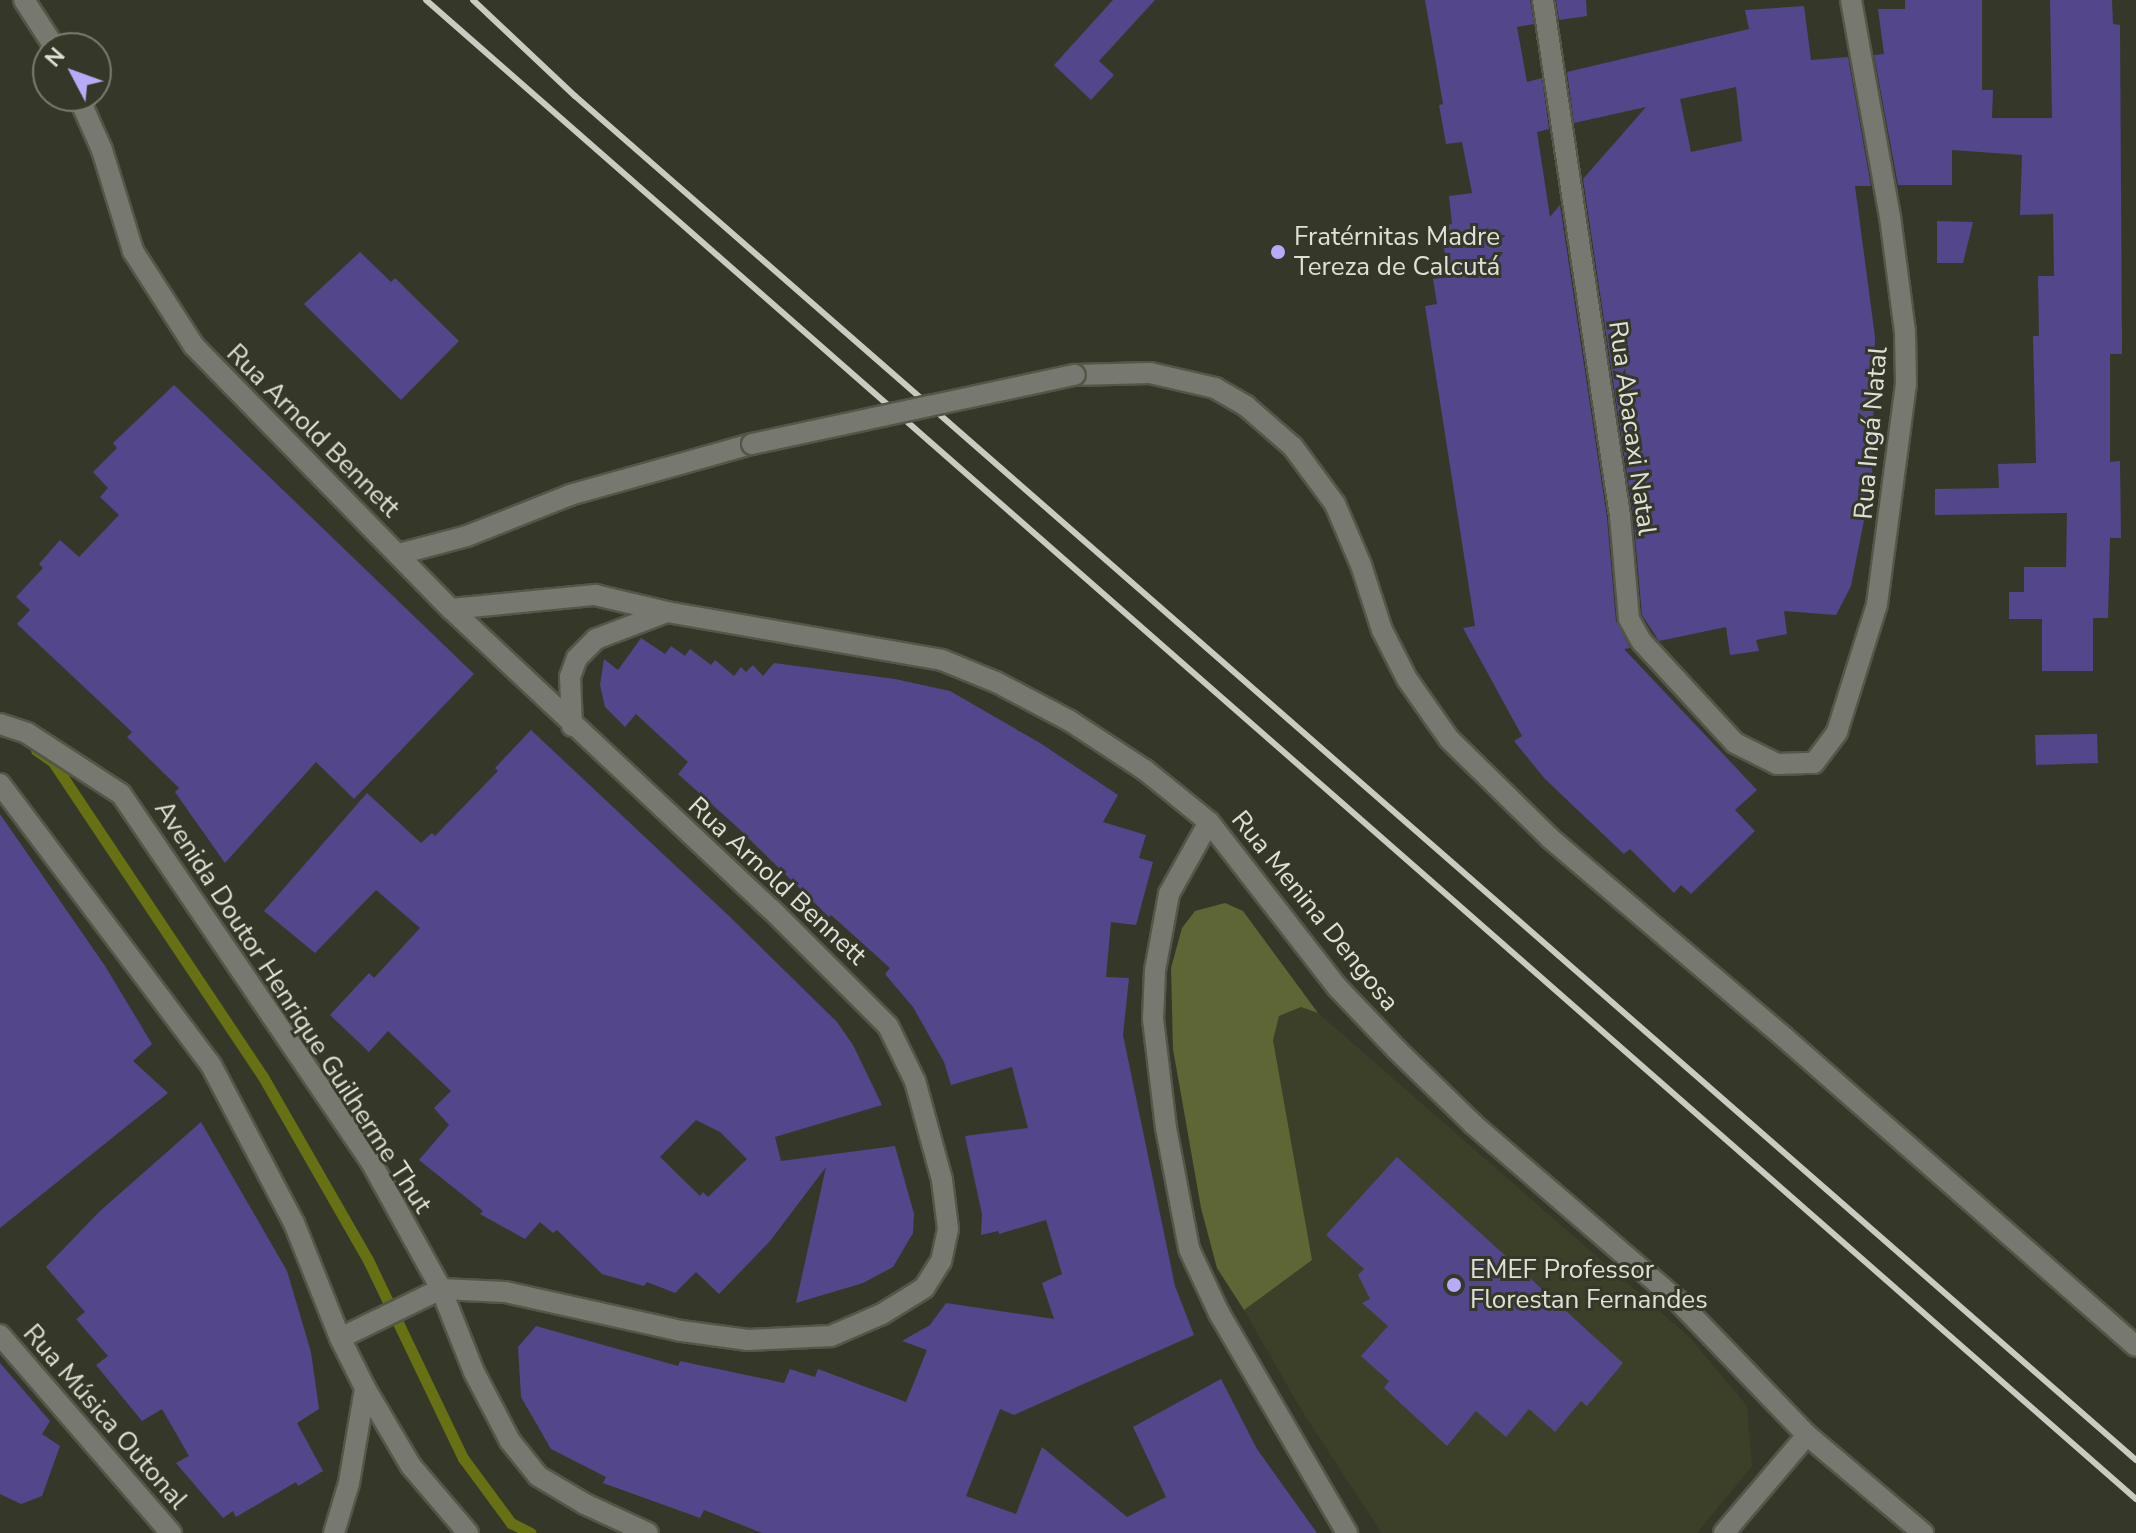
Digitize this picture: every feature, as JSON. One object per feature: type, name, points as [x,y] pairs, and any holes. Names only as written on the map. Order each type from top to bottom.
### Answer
[{"type":"street","points":[[24,0],[45,32]]},
{"type":"street","name":"Rua Abacaxi Natal","points":[[1543,0],[1620,516],[1629,619],[1642,642],[1735,743],[1777,764],[1814,763]]},
{"type":"street","name":"Rua Ingá Natal","points":[[1814,763],[1837,732],[1877,604],[1906,384],[1905,332],[1890,217],[1851,0]]},
{"type":"street","name":"Rua Arnold Bennett","points":[[85,112],[102,150],[133,251],[194,346],[252,410],[451,609],[572,726],[771,909],[888,1026],[915,1081],[942,1180],[948,1229],[941,1261],[924,1288],[882,1314],[831,1336],[748,1340],[681,1331],[505,1292],[441,1289],[340,1338]]},
{"type":"street","points":[[399,554],[467,536],[570,495],[752,444],[1075,375],[1150,373],[1215,388],[1246,406],[1293,447],[1335,504],[1361,565],[1382,630],[1407,679],[1449,739],[1550,838],[1784,1037],[2136,1346]]},
{"type":"street","name":"Rua Menina Dengosa","points":[[451,609],[595,595],[667,612],[942,660],[996,682],[1070,721],[1145,770],[1209,822],[1337,987],[1397,1050],[1473,1124],[1678,1301],[1807,1435],[1923,1533]]},
{"type":"street","points":[[572,726],[570,677],[577,658],[596,639],[667,612]]},
{"type":"street","name":"Avenida Doutor Henrique Guilherme Thut","points":[[0,724],[27,733],[121,794],[371,1162],[441,1289],[474,1372],[510,1441],[538,1476],[585,1504],[648,1533]]},
{"type":"street","points":[[0,784],[211,1065],[294,1223],[340,1338],[365,1388],[411,1466],[468,1533]]},
{"type":"street","points":[[1209,822],[1169,894],[1155,970],[1153,1019],[1164,1112],[1189,1249],[1219,1313],[1347,1533]]},
{"type":"street","name":"Rua Música Outonal","points":[[0,1335],[171,1533]]},
{"type":"street","points":[[334,1533],[349,1483],[365,1388]]},
{"type":"street","points":[[1724,1533],[1807,1435]]},
{"type":"shaded area","name":"EMEF Professor Florestan Fernandes","points":[[1301,1007],[1318,1013],[1689,1337],[1747,1406],[1752,1466],[1697,1533],[1382,1533],[1302,1411],[1244,1310],[1312,1260],[1273,1040],[1279,1016]]},
{"type":"green space","points":[[1225,903],[1243,911],[1318,1013],[1301,1007],[1279,1016],[1273,1040],[1312,1260],[1244,1310],[1217,1268],[1201,1208],[1173,1049],[1171,968],[1182,928],[1195,911]]},
{"type":"building","points":[[1113,0],[1155,0],[1099,61],[1114,75],[1091,100],[1054,65]]},
{"type":"building","points":[[1425,0],[1530,0],[1534,24],[1517,27],[1527,82],[1542,78],[1549,129],[1537,132],[1550,217],[1560,205],[1607,518],[1616,621],[1630,648],[1624,649],[1757,790],[1735,810],[1755,831],[1691,894],[1681,885],[1674,893],[1630,849],[1624,854],[1545,779],[1514,741],[1522,736],[1463,628],[1475,626],[1425,306],[1437,304],[1433,279],[1448,277],[1441,226],[1452,224],[1449,196],[1472,193],[1462,142],[1446,144],[1439,105],[1443,104]]},
{"type":"building","points":[[1556,0],[1586,0],[1587,16],[1559,20]]},
{"type":"building","points":[[1905,0],[1982,0],[1982,90],[1993,90],[1992,118],[2052,118],[2050,0],[2112,0],[2113,24],[2120,25],[2122,354],[2110,354],[2110,462],[2120,461],[2121,538],[2110,538],[2108,618],[2093,618],[2093,671],[2042,671],[2042,619],[2009,619],[2009,592],[2024,592],[2024,567],[2066,567],[2067,513],[1935,515],[1935,489],[1999,488],[1998,464],[2036,463],[2033,336],[2039,336],[2038,276],[2054,276],[2053,214],[2020,215],[2022,155],[1952,150],[1952,185],[1898,185],[1874,55],[1884,54],[1878,9],[1905,9]]},
{"type":"building","points":[[1804,6],[1811,60],[1848,57],[1871,186],[1855,186],[1875,337],[1872,480],[1851,586],[1836,615],[1784,611],[1787,634],[1756,640],[1759,651],[1730,655],[1726,627],[1659,641],[1642,615],[1633,514],[1583,179],[1646,107],[1574,123],[1567,72],[1749,29],[1745,10]],"holes":[[[1736,87],[1742,141],[1691,152],[1680,99]]]},
{"type":"building","points":[[1937,221],[1973,222],[1963,263],[1937,263]]},
{"type":"building","points":[[360,252],[391,282],[395,278],[459,341],[401,400],[304,304]]},
{"type":"building","points":[[174,385],[474,674],[354,799],[316,762],[225,863],[175,792],[179,788],[127,737],[132,732],[17,624],[30,610],[16,597],[43,568],[39,564],[60,540],[79,557],[119,515],[100,497],[108,488],[93,472],[117,448],[113,443]]},
{"type":"building","points":[[641,638],[665,654],[671,646],[685,656],[690,649],[711,665],[715,660],[734,676],[741,667],[746,672],[753,665],[763,676],[774,663],[895,679],[950,691],[1040,743],[1118,795],[1103,822],[1146,835],[1139,858],[1153,862],[1136,925],[1111,922],[1106,977],[1129,978],[1123,1035],[1175,1286],[1194,1335],[1014,1415],[1000,1409],[966,1496],[1016,1514],[1042,1447],[1127,1517],[1166,1497],[1133,1427],[1221,1379],[1257,1449],[1317,1533],[762,1533],[704,1510],[700,1518],[603,1483],[606,1477],[551,1449],[521,1397],[518,1347],[536,1326],[678,1366],[680,1361],[784,1383],[790,1369],[815,1377],[818,1369],[906,1402],[927,1350],[902,1341],[930,1325],[946,1303],[1054,1319],[1042,1283],[1062,1274],[1046,1220],[999,1234],[998,1231],[981,1235],[982,1214],[965,1136],[1028,1128],[1012,1067],[951,1085],[944,1062],[913,1007],[885,974],[890,968],[831,915],[829,917],[678,774],[688,762],[636,714],[625,727],[605,707],[600,685],[604,659],[618,670]]},
{"type":"building","points":[[531,730],[837,1022],[853,1045],[882,1105],[775,1137],[781,1161],[895,1146],[914,1214],[913,1233],[893,1267],[863,1283],[796,1303],[826,1167],[770,1241],[719,1294],[696,1272],[675,1293],[647,1282],[644,1286],[602,1274],[557,1230],[553,1233],[540,1222],[525,1239],[480,1214],[483,1211],[419,1160],[449,1125],[434,1108],[451,1091],[388,1031],[369,1052],[330,1015],[369,973],[374,978],[420,928],[376,890],[315,953],[264,911],[367,793],[421,843],[432,833],[435,836],[498,771],[495,768]],"holes":[[[696,1120],[720,1132],[747,1159],[708,1197],[703,1192],[700,1196],[660,1157]]]},
{"type":"building","points":[[2097,734],[2098,763],[2036,765],[2035,735]]},
{"type":"building","points":[[0,814],[105,966],[152,1044],[133,1061],[168,1093],[0,1228]]},
{"type":"building","points":[[201,1122],[287,1271],[311,1352],[319,1409],[297,1423],[323,1471],[298,1486],[296,1482],[236,1517],[233,1511],[223,1518],[176,1463],[189,1456],[162,1409],[142,1421],[96,1365],[108,1356],[76,1319],[85,1312],[46,1267],[99,1212]]},
{"type":"building","points":[[1397,1157],[1623,1363],[1587,1406],[1581,1401],[1555,1432],[1529,1409],[1506,1437],[1476,1411],[1447,1446],[1384,1388],[1389,1381],[1361,1356],[1388,1326],[1362,1303],[1370,1299],[1358,1275],[1364,1269],[1326,1235]]},
{"type":"building","points":[[0,1363],[50,1421],[42,1434],[60,1446],[42,1496],[21,1504],[0,1494]]},
{"type":"waterway","points":[[36,750],[53,762],[262,1075],[368,1260],[463,1458],[511,1523],[531,1533]]},
{"type":"railway","points":[[426,0],[2136,1499]]},
{"type":"railway","points":[[473,0],[575,96],[2136,1460]]},
{"type":"place","name":"Fratérnitas Madre Tereza de Calcutá","points":[[1278,252]]},
{"type":"place","name":"EMEF Professor Florestan Fernandes","points":[[1454,1285]]}]
